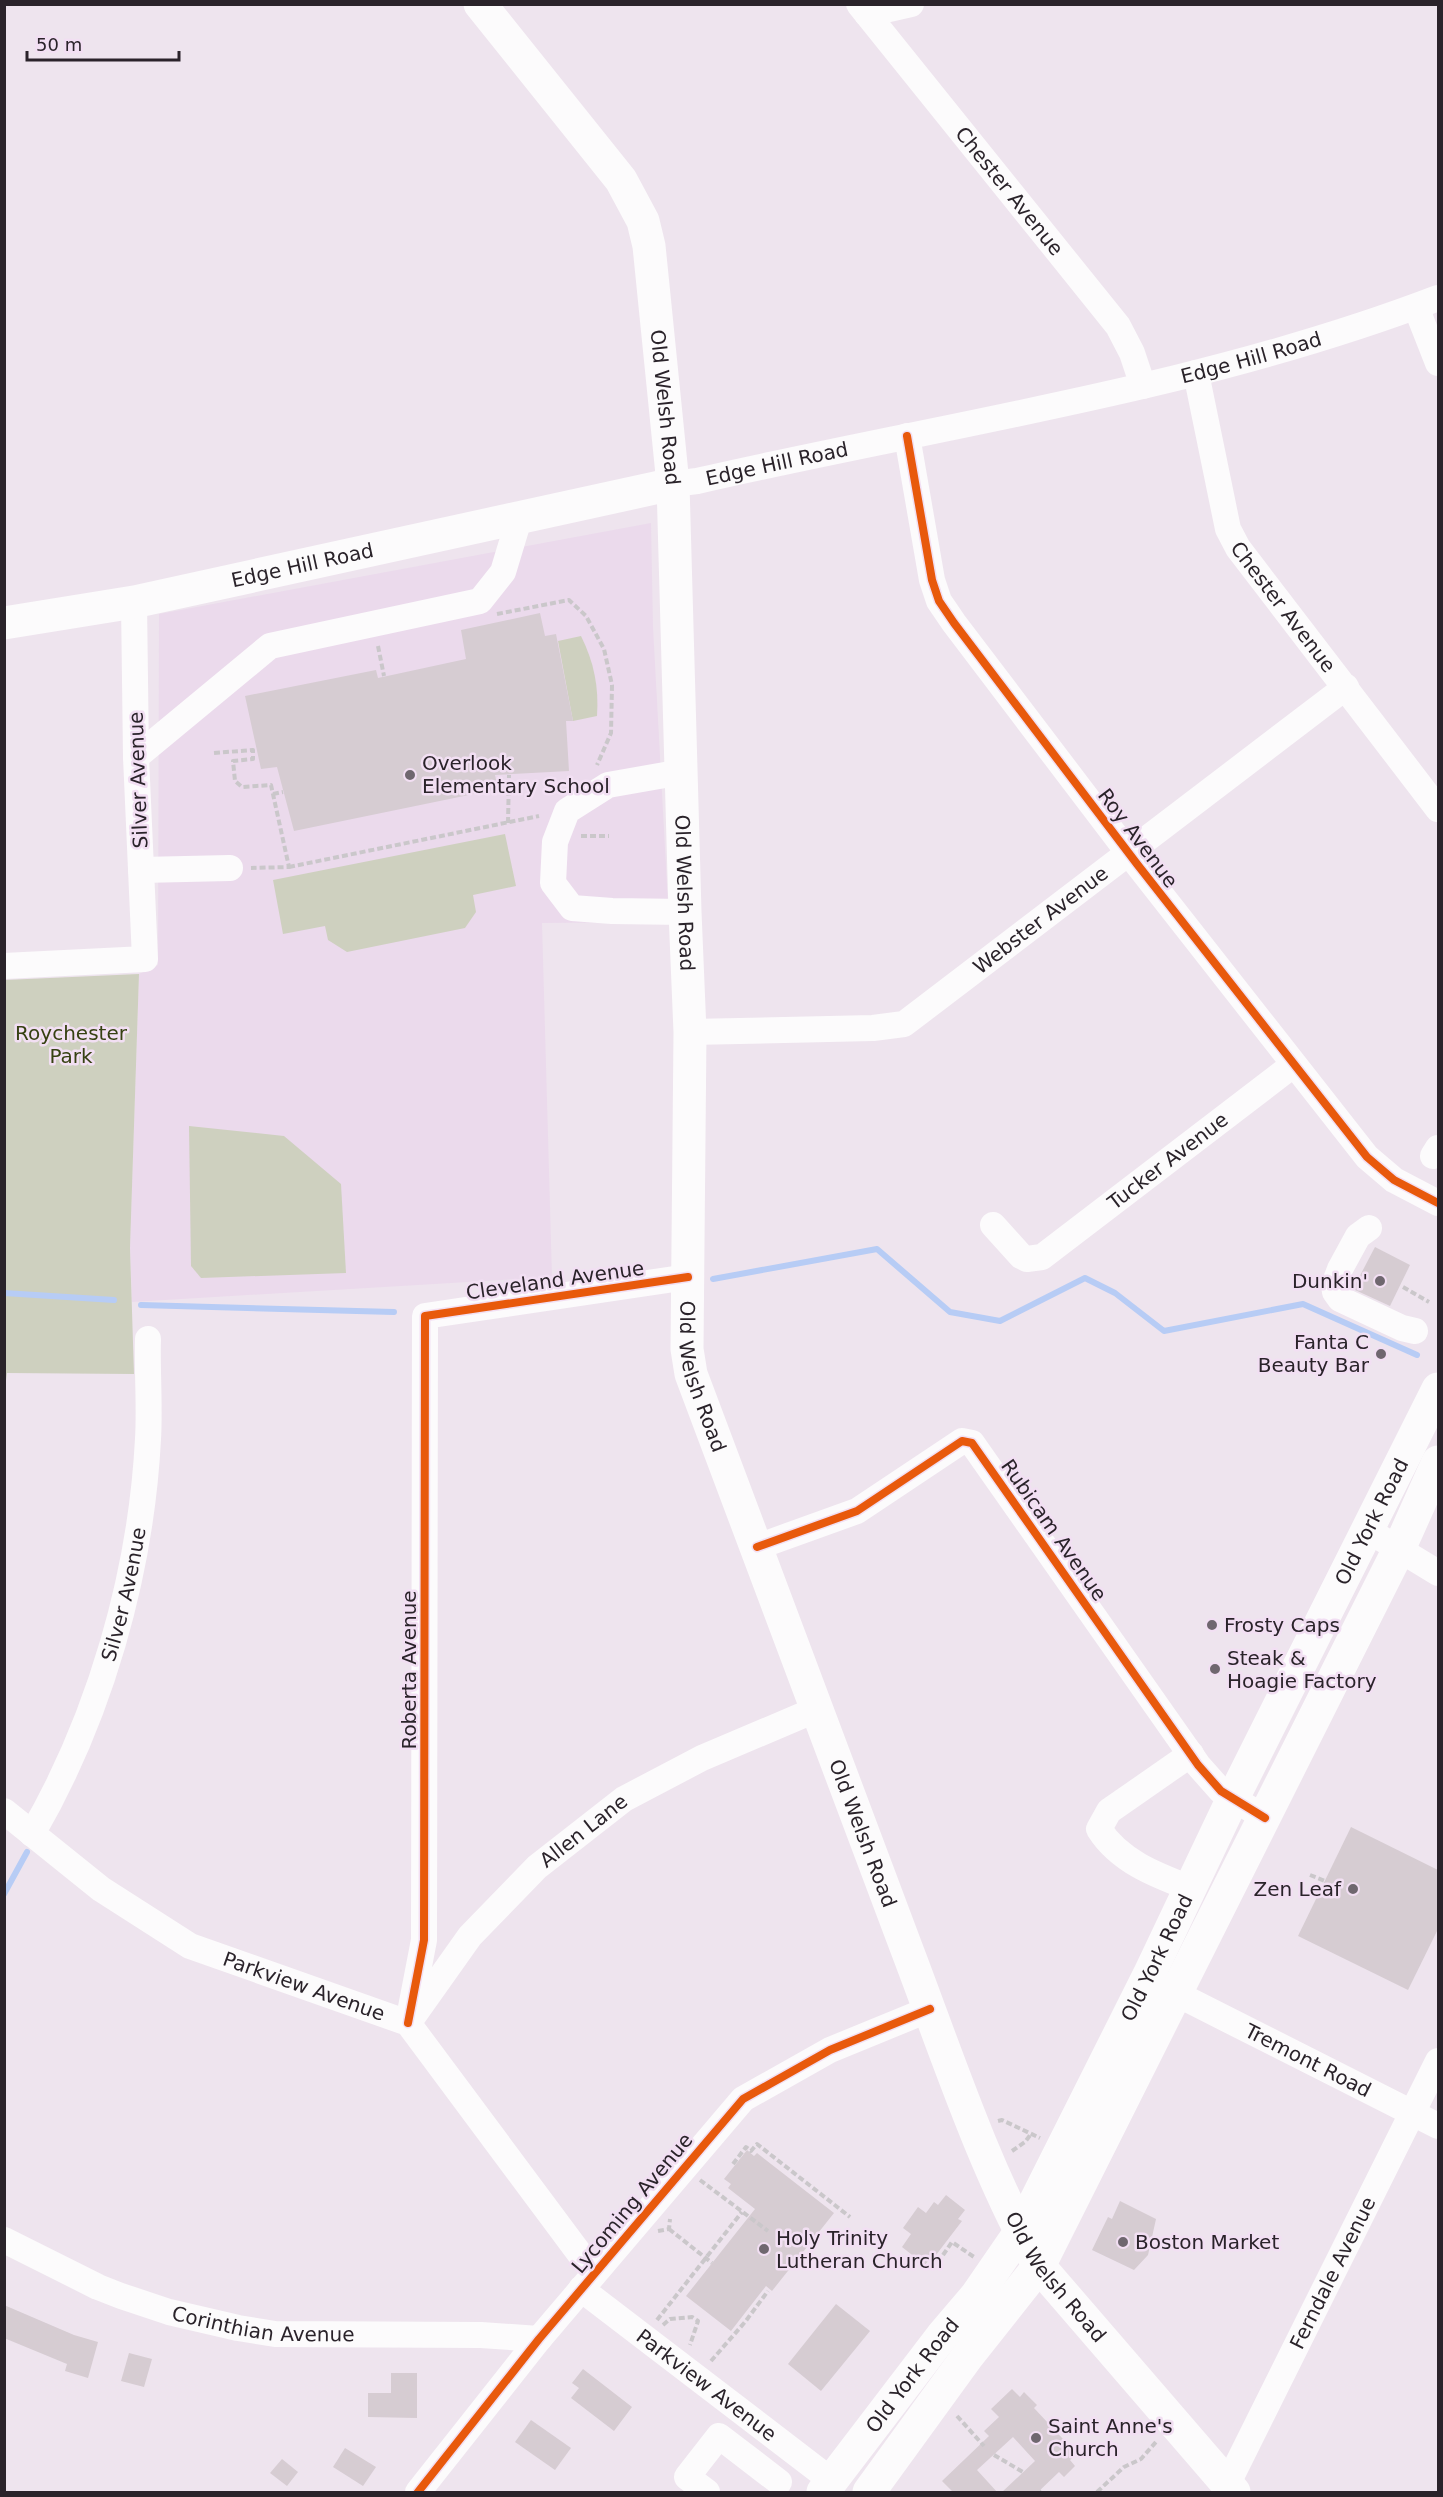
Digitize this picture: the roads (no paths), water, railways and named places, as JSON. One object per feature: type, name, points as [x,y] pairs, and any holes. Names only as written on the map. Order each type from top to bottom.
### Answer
[{"type":"main road","name":"Old Welsh Road","points":[[480,4],[621,180],[643,221],[649,246],[673,484],[690,1032],[687,1349],[691,1374],[757,1547],[815,1710],[1001,2190],[1020,2232],[1040,2266],[1231,2489]]},
{"type":"main road","name":"Edge Hill Road","points":[[4,623],[134,602],[416,538],[519,519],[673,484]]},
{"type":"main road","name":"Old York Road","points":[[827,2487],[936,2343],[976,2296],[1020,2232],[1233,1798],[1369,1531],[1438,1389]]},
{"type":"main road","name":"Old York Road","points":[[869,2493],[967,2357],[1040,2266],[1399,1549],[1438,1462]]},
{"type":"street","points":[[863,9],[911,4]]},
{"type":"street","name":"Chester Avenue","points":[[863,9],[1118,326],[1132,354],[1143,386]]},
{"type":"street","name":"Edge Hill Road","points":[[673,484],[697,481],[1143,386],[1283,351],[1427,302]]},
{"type":"street","points":[[1427,302],[1438,363]]},
{"type":"street","name":"Chester Avenue","points":[[1196,373],[1228,530],[1238,548],[1438,809]]},
{"type":"street","name":"Roy Avenue","points":[[907,436],[932,579],[939,601],[954,623],[1128,852],[1367,1157],[1394,1180],[1438,1203]]},
{"type":"street","points":[[136,757],[270,646],[480,601],[503,572],[519,519]]},
{"type":"street","name":"Silver Avenue","points":[[4,966],[146,959],[136,757],[134,602]]},
{"type":"street","name":"Webster Avenue","points":[[690,1032],[873,1028],[904,1024],[1346,687]]},
{"type":"street","points":[[682,772],[608,785],[567,811],[555,842],[553,883],[572,908],[685,912]]},
{"type":"street","points":[[141,870],[230,868]]},
{"type":"street","name":"Tucker Avenue","points":[[993,1225],[1021,1256],[1027,1259],[1042,1257],[1293,1065]]},
{"type":"street","points":[[1369,1228],[1358,1236],[1340,1269],[1334,1285],[1335,1292],[1340,1299],[1415,1332]]},
{"type":"street","name":"Cleveland Avenue","points":[[425,1316],[688,1277]]},
{"type":"street","name":"Roberta Avenue","points":[[408,2023],[424,1940],[425,1316]]},
{"type":"street","name":"Silver Avenue","points":[[32,1834],[44,1813],[87,1718],[124,1607],[143,1490],[147,1448],[148,1339]]},
{"type":"street","name":"Rubicam Avenue","points":[[757,1547],[856,1511],[962,1441],[972,1443],[1191,1754],[1221,1791],[1265,1818]]},
{"type":"street","points":[[1369,1531],[1438,1574]]},
{"type":"street","name":"Allen Lane","points":[[408,2023],[470,1936],[537,1867],[624,1799],[702,1758],[815,1710]]},
{"type":"street","points":[[1191,1754],[1109,1811],[1099,1829],[1108,1844],[1117,1849],[1131,1846],[1192,1884]]},
{"type":"street","name":"Parkview Avenue","points":[[4,1811],[101,1889],[190,1946],[408,2023],[588,2281],[739,2410],[800,2456],[827,2487]]},
{"type":"street","name":"Tremont Road","points":[[1178,1994],[1438,2126]]},
{"type":"street","name":"Lycoming Avenue","points":[[418,2493],[539,2339],[743,2099],[830,2050],[930,2009]]},
{"type":"street","name":"Ferndale Avenue","points":[[1231,2489],[1438,2061]]},
{"type":"street","name":"Corinthian Avenue","points":[[4,2240],[98,2287],[121,2296],[169,2312],[238,2328],[275,2334],[481,2335],[539,2339]]},
{"type":"street","points":[[707,2493],[687,2477],[739,2410]]},
{"type":"street","points":[[719,2436],[775,2487],[800,2456]]},
{"type":"waterway","points":[[713,1279],[877,1249],[950,1312],[1000,1321],[1085,1278],[1115,1293],[1164,1331],[1303,1304],[1417,1355]]},
{"type":"waterway","points":[[4,1293],[114,1300]]},
{"type":"waterway","points":[[141,1305],[394,1312]]},
{"type":"waterway","points":[[4,1894],[27,1852]]},
{"type":"place","name":"Overlook Elementary School","points":[[410,775]]},
{"type":"place","name":"Dunkin'","points":[[1380,1281]]},
{"type":"place","name":"Fanta C Beauty Bar","points":[[1381,1354]]},
{"type":"place","name":"Frosty Caps","points":[[1212,1625]]},
{"type":"place","name":"Steak & Hoagie Factory","points":[[1215,1669]]},
{"type":"place","name":"Zen Leaf","points":[[1353,1889]]},
{"type":"place","name":"Boston Market","points":[[1123,2242]]},
{"type":"place","name":"Holy Trinity Lutheran Church","points":[[764,2249]]},
{"type":"place","name":"Saint Anne's Church","points":[[1036,2438]]},
{"type":"park label","name":"Roychester Park","points":[[71,1044]]}]
